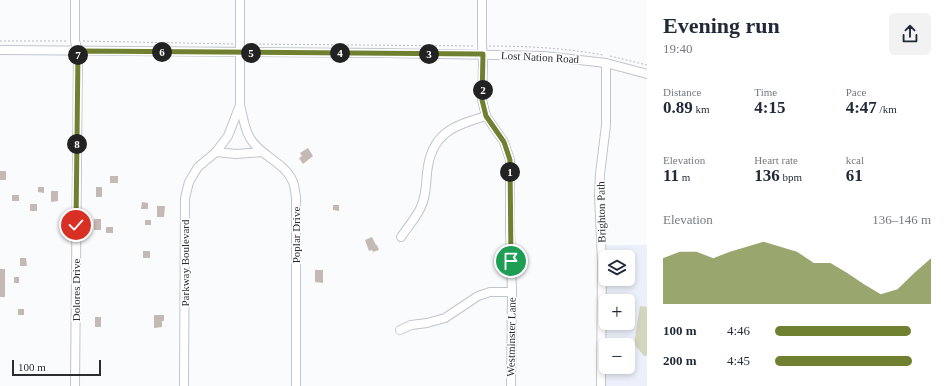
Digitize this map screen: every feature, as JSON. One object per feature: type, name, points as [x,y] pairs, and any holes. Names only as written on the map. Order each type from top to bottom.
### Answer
[{"type":"street","points":[[75,0],[74,41],[78,51]]},
{"type":"street","name":"Parkway Boulevard","points":[[184,386],[185,198],[188,182],[198,167],[216,152],[228,136],[240,105],[240,0]]},
{"type":"street","name":"Westminster Lane","points":[[482,0],[482,100],[486,116],[504,142],[510,160],[512,292],[511,386]]},
{"type":"street","name":"Lost Nation Road","points":[[0,50],[483,54],[544,56],[606,63],[647,74]]},
{"type":"street","name":"Dolores Drive","points":[[75,386],[78,51]]},
{"type":"street","name":"Brighton Path","points":[[601,386],[602,262],[599,195],[606,125],[606,63]]},
{"type":"street","name":"Poplar Drive","points":[[240,105],[243,120],[250,138],[262,152],[281,166],[292,181],[296,197],[296,386]]},
{"type":"street","points":[[400,237],[421,208],[425,193],[428,167],[433,150],[439,138],[458,124],[486,116]]},
{"type":"street","points":[[216,152],[236,154],[262,152]]},
{"type":"street","points":[[400,330],[411,325],[427,323],[445,318],[478,296],[490,292],[512,292]]},
{"type":"path","points":[[0,41],[230,44]]},
{"type":"shaded area","points":[[607,245],[647,245],[647,386],[606,386],[606,374],[635,374],[635,338],[606,338],[606,330],[635,330],[635,294],[606,294],[607,286],[635,286],[635,250],[607,250]]},
{"type":"green space","points":[[640,306],[647,307],[647,355],[644,356],[635,345]]},
{"type":"building","points":[[308,148],[313,156],[303,164],[299,158],[302,156],[300,153]]},
{"type":"building","points":[[0,171],[6,171],[6,180],[0,180]]},
{"type":"building","points":[[110,176],[118,176],[118,183],[110,183]]},
{"type":"building","points":[[38,187],[44,187],[44,193],[38,192]]},
{"type":"building","points":[[96,187],[102,187],[102,197],[96,197]]},
{"type":"building","points":[[51,191],[58,191],[58,201],[51,202]]},
{"type":"building","points":[[12,195],[19,195],[19,201],[12,201]]},
{"type":"building","points":[[142,202],[148,203],[148,209],[141,209]]},
{"type":"building","points":[[30,204],[37,204],[37,211],[30,211]]},
{"type":"building","points":[[333,205],[339,205],[339,211],[333,210]]},
{"type":"building","points":[[157,206],[165,206],[164,217],[157,217]]},
{"type":"building","points":[[94,219],[101,219],[101,230],[94,230]]},
{"type":"building","points":[[145,220],[151,220],[151,225],[145,225]]},
{"type":"building","points":[[106,227],[113,227],[113,233],[106,233]]},
{"type":"building","points":[[372,237],[379,250],[373,252],[372,250],[369,251],[365,240]]},
{"type":"building","points":[[143,251],[150,251],[150,258],[143,258]]},
{"type":"building","points":[[20,258],[26,258],[27,266],[20,266]]},
{"type":"building","points":[[0,269],[5,269],[5,297],[0,297]]},
{"type":"building","points":[[315,270],[323,270],[323,283],[315,282]]},
{"type":"building","points":[[14,277],[19,277],[19,283],[14,283]]},
{"type":"building","points":[[18,309],[24,309],[24,315],[18,315]]},
{"type":"building","points":[[154,315],[164,315],[162,327],[154,328]]},
{"type":"building","points":[[95,317],[101,317],[101,327],[95,327]]},
{"type":"route","points":[[76,225],[78,51],[483,54],[484,65],[482,100],[486,116],[504,142],[510,160],[511,261]]}]
